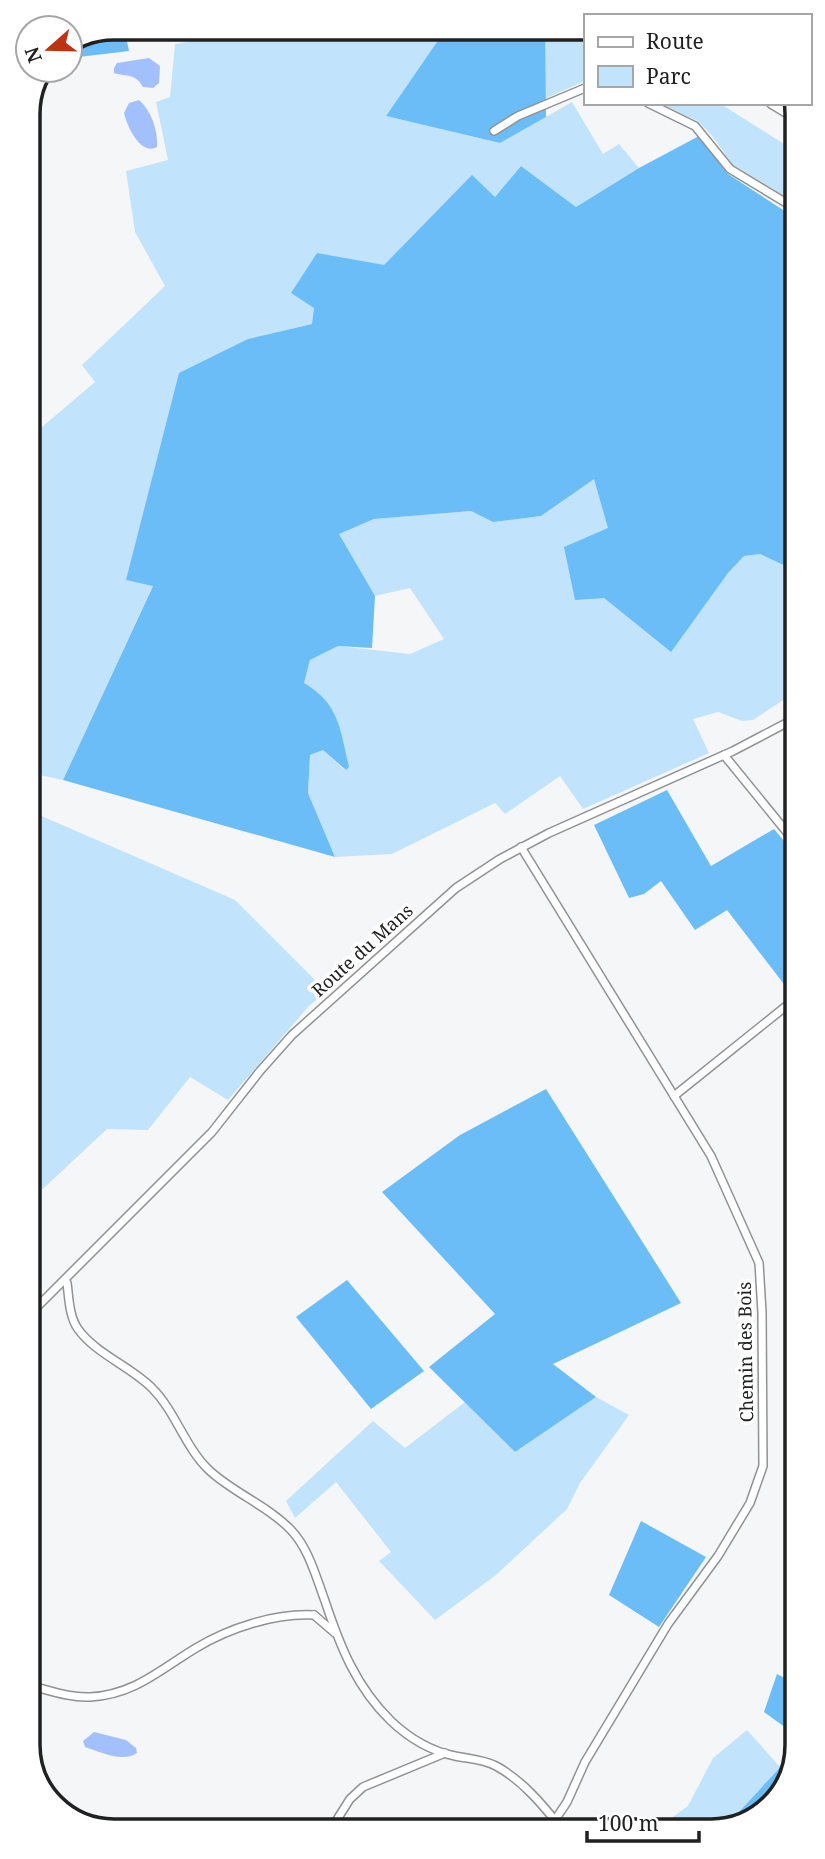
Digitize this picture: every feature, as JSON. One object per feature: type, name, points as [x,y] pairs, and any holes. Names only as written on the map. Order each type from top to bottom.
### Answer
[{"type":"street","points":[[494,131],[518,116],[584,88]]},
{"type":"street","points":[[652,105],[695,126],[730,169],[785,202]]},
{"type":"street","name":"Route du Mans","points":[[40,1305],[212,1132],[292,1035],[449,894],[477,873],[522,847],[724,755],[785,724]]},
{"type":"street","points":[[724,755],[785,830]]},
{"type":"street","name":"Chemin des Bois","points":[[522,847],[711,1156],[759,1264],[762,1312],[763,1466],[750,1503],[718,1556],[668,1624],[585,1762],[568,1802],[556,1819]]},
{"type":"street","points":[[674,1096],[785,1007]]},
{"type":"street","points":[[65,1280],[71,1314],[81,1333],[150,1386],[173,1413],[207,1469],[293,1532],[305,1549],[351,1669],[375,1704],[421,1744],[445,1754],[496,1766],[520,1783],[554,1819]]},
{"type":"street","points":[[40,1688],[79,1697],[124,1691],[150,1679],[200,1645],[221,1636],[290,1615],[318,1614],[326,1605]]},
{"type":"street","points":[[314,1615],[337,1635]]},
{"type":"street","points":[[337,1819],[350,1799],[363,1787],[445,1754]]},
{"type":"green space","points":[[198,40],[438,40],[386,116],[500,143],[572,102],[603,154],[619,144],[639,168],[576,207],[521,166],[495,197],[472,176],[384,265],[314,308],[312,324],[248,339],[126,580],[153,585],[63,780],[40,775],[40,429],[95,382],[82,365],[165,286],[135,232],[126,171],[168,160],[156,102],[170,97],[175,44]]},
{"type":"green space","points":[[545,40],[584,40],[584,81],[544,99]]},
{"type":"green space","points":[[662,105],[722,105],[785,145],[785,196],[733,165],[698,121]]},
{"type":"green space","points":[[594,478],[609,529],[604,598],[670,651],[728,573],[744,556],[760,554],[785,566],[785,699],[753,720],[742,721],[718,712],[693,719],[709,753],[583,809],[560,776],[505,814],[495,803],[392,854],[335,857],[308,793],[310,755],[323,750],[345,770],[349,767],[304,683],[310,660],[338,646],[410,654],[444,639],[410,588],[375,596],[338,534],[374,519],[471,511],[493,522],[541,516]]},
{"type":"green space","points":[[40,815],[235,900],[326,991],[308,1007],[228,1100],[190,1077],[148,1130],[107,1129],[40,1192]]},
{"type":"green space","points":[[596,1397],[629,1415],[580,1483],[567,1509],[496,1575],[435,1620],[379,1561],[391,1552],[336,1482],[295,1518],[286,1501],[373,1421],[405,1448],[465,1402],[515,1452]]},
{"type":"green space","points":[[747,1730],[780,1767],[737,1814],[710,1819],[670,1819],[688,1806],[713,1758]]},
{"type":"shaded area","points":[[127,40],[129,51],[84,56],[84,47],[105,41]]},
{"type":"shaded area","points":[[438,40],[545,40],[546,117],[500,143],[386,116]]},
{"type":"shaded area","points":[[149,58],[160,66],[159,83],[153,88],[143,87],[134,77],[114,73],[117,63]]},
{"type":"shaded area","points":[[139,100],[153,122],[157,147],[151,149],[140,144],[135,138],[124,113],[129,103]]},
{"type":"shaded area","points":[[699,136],[728,174],[785,211],[785,566],[760,554],[744,556],[728,573],[671,652],[604,598],[575,600],[564,547],[608,528],[594,479],[541,516],[493,522],[471,511],[374,519],[339,534],[375,596],[372,648],[338,646],[310,660],[304,683],[316,691],[332,709],[349,767],[346,770],[323,750],[310,755],[308,793],[335,857],[63,780],[153,586],[126,580],[179,373],[248,339],[312,324],[314,308],[291,293],[317,253],[384,265],[472,175],[495,197],[521,166],[576,207],[639,168]]},
{"type":"shaded area","points":[[667,790],[711,866],[774,829],[785,842],[785,986],[727,910],[695,930],[661,881],[644,894],[629,898],[594,825]]},
{"type":"shaded area","points":[[546,1089],[681,1303],[553,1364],[596,1397],[515,1452],[429,1367],[495,1314],[382,1192],[460,1135]]},
{"type":"shaded area","points":[[347,1280],[424,1371],[371,1409],[296,1317]]},
{"type":"shaded area","points":[[641,1521],[706,1557],[659,1627],[609,1595]]},
{"type":"shaded area","points":[[777,1674],[785,1678],[785,1727],[764,1712]]},
{"type":"shaded area","points":[[94,1732],[126,1740],[136,1748],[137,1753],[118,1757],[85,1747],[83,1741]]},
{"type":"shaded area","points":[[781,1766],[772,1786],[763,1797],[738,1814]]}]
